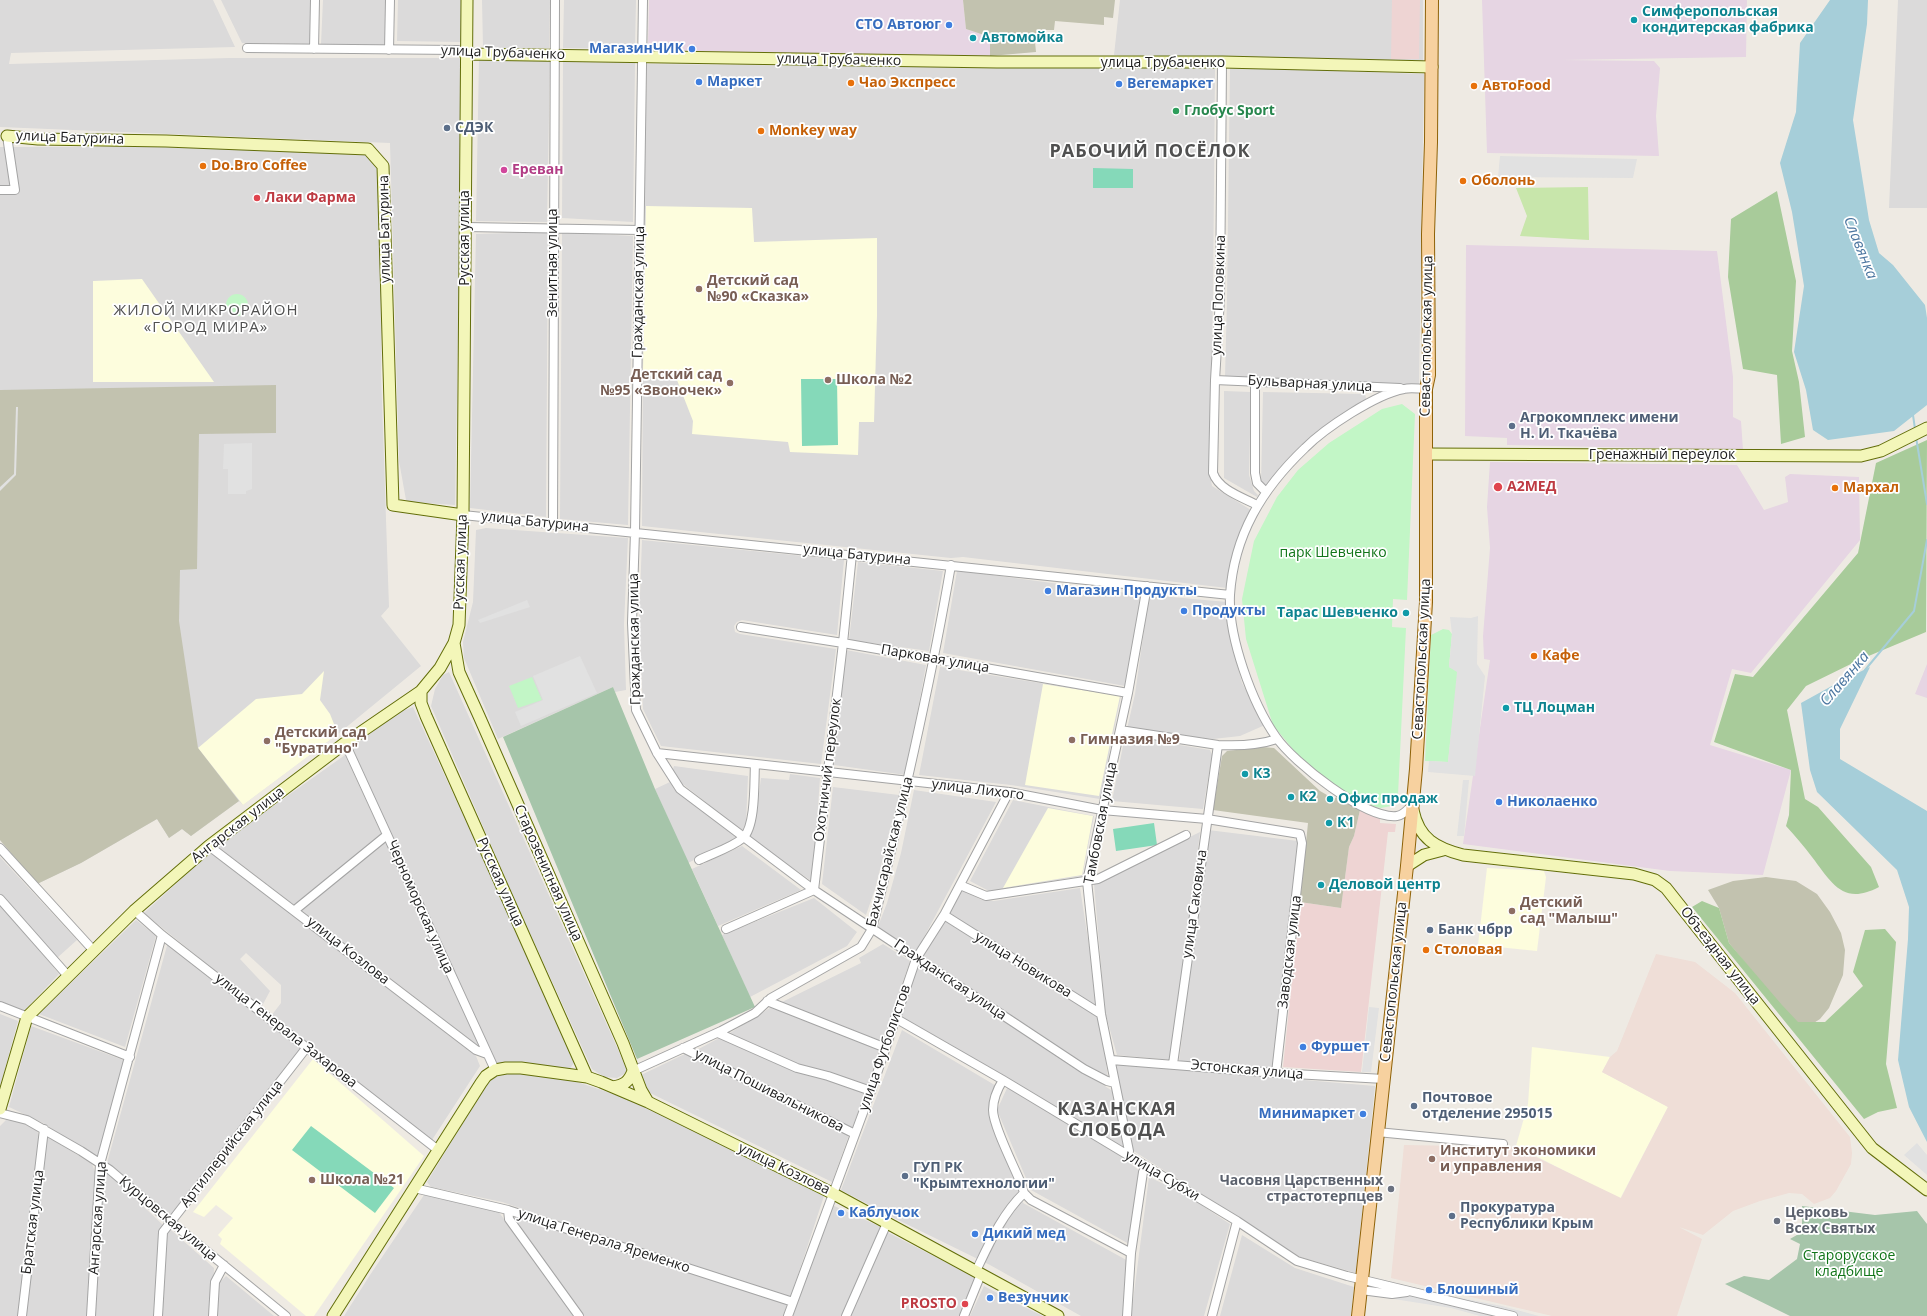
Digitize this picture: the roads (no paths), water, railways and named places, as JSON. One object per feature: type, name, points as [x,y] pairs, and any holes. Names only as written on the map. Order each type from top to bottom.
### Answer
[{"type":"main road","name":"Русская улица","points":[[467,0],[465,54],[466,227],[463,514],[459,625],[454,643],[440,668],[421,691],[422,703],[587,1077]]},
{"type":"main road","name":"Севастопольская улица","points":[[1358,1316],[1366,1284],[1378,1132],[1407,866],[1416,768],[1425,623],[1426,389],[1429,375],[1428,234],[1432,142],[1432,0]]},
{"type":"main road","name":"улица Трубаченко","points":[[465,54],[1028,63],[1222,62],[1432,68]]},
{"type":"main road","name":"улица Батурина","points":[[7,136],[38,139],[368,149],[383,166],[393,505],[463,514]]},
{"type":"main road","name":"Гренажный переулок","points":[[1426,454],[1862,456],[1882,451],[1927,428]]},
{"type":"main road","name":"Старозенитная улица","points":[[454,643],[458,672],[480,716],[623,1043],[633,1071],[648,1102]]},
{"type":"main road","points":[[440,668],[453,666],[458,672]]},
{"type":"main road","name":"Ангарская улица","points":[[27,1017],[136,911],[209,846],[345,743],[421,691]]},
{"type":"main road","points":[[407,700],[415,699],[422,703]]},
{"type":"main road","name":"Объездная улица","points":[[1412,804],[1415,822],[1421,832],[1442,850],[1463,855],[1634,874],[1655,880],[1666,888],[1872,1148],[1927,1190]]},
{"type":"main road","points":[[1407,866],[1424,855],[1442,850]]},
{"type":"main road","points":[[0,1109],[27,1017]]},
{"type":"main road","name":"улица Козлова","points":[[495,1070],[521,1068],[587,1077],[648,1102],[832,1193],[1058,1316]]},
{"type":"main road","points":[[333,1316],[486,1076],[495,1070]]},
{"type":"main road","name":"Бахчисарайская улица","points":[[613,1087],[626,1083],[630,1079],[633,1071]]},
{"type":"street","points":[[314,49],[315,0]]},
{"type":"street","points":[[389,50],[390,0]]},
{"type":"street","name":"Зенитная улица","points":[[553,525],[555,0]]},
{"type":"street","name":"Гражданская улица","points":[[643,0],[635,532],[632,623],[636,710],[657,752],[680,789],[814,890],[916,959],[1084,1069],[1107,1081],[1115,1083]]},
{"type":"street","name":"улица Трубаченко","points":[[247,48],[458,50],[465,54]]},
{"type":"street","name":"улица Поповкина","points":[[1222,62],[1220,299],[1215,380],[1213,473],[1215,479],[1223,486],[1257,505]]},
{"type":"street","points":[[0,190],[15,190],[7,136]]},
{"type":"street","points":[[466,227],[553,227],[640,230]]},
{"type":"street","name":"Бульварная улица","points":[[1215,380],[1426,389]]},
{"type":"street","points":[[1255,381],[1255,473],[1257,483],[1266,492]]},
{"type":"street","points":[[1405,388],[1380,398],[1319,435],[1288,463],[1257,505],[1243,536],[1237,554],[1230,595],[1236,645],[1256,701],[1277,739],[1292,756],[1325,784],[1364,807],[1388,815],[1398,816],[1405,812],[1412,804]]},
{"type":"street","name":"улица Батурина","points":[[463,514],[553,525],[852,554],[1230,595]]},
{"type":"street","name":"Охотничий переулок","points":[[814,890],[852,554]]},
{"type":"street","name":"Бахчисарайская улица","points":[[633,1071],[718,1033],[755,1013],[767,1002],[862,947],[872,929],[909,781],[935,659],[951,565]]},
{"type":"street","name":"Тамбовская улица","points":[[1128,1155],[1129,1151],[1101,1014],[1087,881],[1128,693],[1147,586]]},
{"type":"street","name":"Парковая улица","points":[[741,627],[843,643],[1128,693]]},
{"type":"street","points":[[1120,730],[1231,746],[1277,739]]},
{"type":"street","name":"Черноморская улица","points":[[345,743],[495,1070]]},
{"type":"street","name":"улица Саковича","points":[[1174,1064],[1218,745]]},
{"type":"street","name":"улица Лихого","points":[[657,752],[1009,792],[1102,810],[1207,819],[1297,833]]},
{"type":"street","points":[[699,860],[732,845],[744,837],[751,823],[755,764]]},
{"type":"street","name":"улица Футболистов","points":[[788,1316],[832,1193],[871,1091],[916,959],[944,915],[1009,792]]},
{"type":"street","name":"Заводская улица","points":[[1276,1073],[1302,840],[1300,834],[1297,833]]},
{"type":"street","points":[[296,910],[387,835]]},
{"type":"street","points":[[960,885],[986,896],[1098,879],[1186,835]]},
{"type":"street","name":"улица Козлова","points":[[209,846],[296,910],[476,1050],[487,1054]]},
{"type":"street","points":[[0,848],[94,951]]},
{"type":"street","points":[[726,929],[814,890]]},
{"type":"street","points":[[0,899],[68,976]]},
{"type":"street","name":"улица Генерала Захарова","points":[[136,911],[162,935],[438,1150]]},
{"type":"street","name":"улица Новикова","points":[[944,915],[1101,1014]]},
{"type":"street","name":"Ангарская улица","points":[[91,1316],[100,1164],[162,935]]},
{"type":"street","points":[[767,1002],[886,1048]]},
{"type":"street","points":[[0,1006],[130,1056]]},
{"type":"street","name":"улица Субхи","points":[[895,1018],[1003,1080],[1128,1155],[1237,1221],[1297,1261],[1366,1284]]},
{"type":"street","points":[[718,1033],[797,1068],[828,1076],[871,1091]]},
{"type":"street","name":"Артиллерийская улица","points":[[158,1316],[163,1232],[307,1047]]},
{"type":"street","name":"улица Пошивальникова","points":[[683,1048],[855,1134]]},
{"type":"street","name":"Эстонская улица","points":[[1111,1060],[1276,1073],[1384,1079]]},
{"type":"street","points":[[1003,1080],[999,1087],[993,1112],[997,1128],[1024,1193],[1031,1200],[1131,1253]]},
{"type":"street","name":"Курцовская улица","points":[[0,1113],[27,1120],[100,1164],[286,1316]]},
{"type":"street","name":"Братская улица","points":[[22,1316],[44,1129]]},
{"type":"street","points":[[1378,1132],[1503,1144]]},
{"type":"street","points":[[1127,1316],[1131,1253],[1143,1172],[1146,1166]]},
{"type":"street","name":"улица Генерала Яременко","points":[[414,1188],[508,1210],[793,1302]]},
{"type":"street","points":[[964,1316],[979,1272],[1006,1216],[1014,1202],[1024,1193]]},
{"type":"street","points":[[508,1210],[508,1219],[579,1316]]},
{"type":"street","points":[[1212,1316],[1237,1221]]},
{"type":"street","points":[[846,1316],[887,1223]]},
{"type":"street","points":[[213,1316],[215,1282],[224,1265]]},
{"type":"street","points":[[1366,1284],[1392,1294],[1408,1290]]},
{"type":"street","points":[[1366,1284],[1394,1291],[1408,1290],[1513,1316]]},
{"type":"water","points":[[1830,0],[1868,0],[1867,24],[1853,120],[1869,220],[1879,253],[1893,265],[1925,305],[1927,318],[1927,405],[1894,431],[1828,440],[1813,430],[1806,390],[1794,352],[1804,286],[1792,212],[1780,163],[1796,112],[1800,43]]},
{"type":"water","points":[[1870,667],[1840,729],[1840,759],[1927,811],[1927,1142],[1909,1107],[1898,1060],[1908,939],[1909,907],[1897,870],[1817,792],[1810,770],[1801,703]]},
{"type":"waterway","name":"Славянка","points":[[1913,415],[1915,429]]},
{"type":"waterway","name":"Славянка","points":[[1916,437],[1927,504]]},
{"type":"waterway","name":"Славянка","points":[[1865,670],[1914,611],[1927,540]]},
{"type":"place","name":"Симферопольская кондитерская фабрика","points":[[1634,20]]},
{"type":"place","name":"СТО Автоюг","points":[[949,25]]},
{"type":"place","name":"Автомойка","points":[[973,38]]},
{"type":"place","name":"МагазинЧИК","points":[[692,49]]},
{"type":"place","name":"Маркет","points":[[699,82]]},
{"type":"place","name":"Чао Экспресс","points":[[851,83]]},
{"type":"place","name":"Вегемаркет","points":[[1119,84]]},
{"type":"place","name":"АвтоFood","points":[[1474,86]]},
{"type":"place","name":"Глобус Sport","points":[[1176,111]]},
{"type":"place","name":"СДЭК","points":[[447,128]]},
{"type":"place","name":"Monkey way","points":[[761,131]]},
{"type":"place","name":"Do.Bro Coffee","points":[[203,166]]},
{"type":"place","name":"Ереван","points":[[504,170]]},
{"type":"place","name":"Оболонь","points":[[1463,181]]},
{"type":"place","name":"Лаки Фарма","points":[[257,198]]},
{"type":"place","name":"Детский сад №90 «Сказка»","points":[[699,289]]},
{"type":"place","name":"Школа №2","points":[[828,380]]},
{"type":"place","name":"Детский сад №95 «Звоночек»","points":[[730,383]]},
{"type":"place","name":"Агрокомплекс имени Н. И. Ткачёва","points":[[1512,426]]},
{"type":"place","name":"А2МЕД","points":[[1498,487]]},
{"type":"place","name":"Мархал","points":[[1835,488]]},
{"type":"place","name":"Магазин Продукты","points":[[1048,591]]},
{"type":"place","name":"Продукты","points":[[1184,611]]},
{"type":"place","name":"Тарас Шевченко","points":[[1406,613]]},
{"type":"place","name":"Кафе","points":[[1534,656]]},
{"type":"place","name":"ТЦ Лоцман","points":[[1506,708]]},
{"type":"place","name":"Гимназия №9","points":[[1072,740]]},
{"type":"place","name":"Детский сад \"Буратино\"","points":[[267,741]]},
{"type":"place","name":"К3","points":[[1245,774]]},
{"type":"place","name":"К2","points":[[1291,797]]},
{"type":"place","name":"Офис продаж","points":[[1330,799]]},
{"type":"place","name":"Николаенко","points":[[1499,802]]},
{"type":"place","name":"К1","points":[[1329,823]]},
{"type":"place","name":"Деловой центр","points":[[1321,885]]},
{"type":"place","name":"Детский сад \"Малыш\"","points":[[1512,911]]},
{"type":"place","name":"Банк чбрр","points":[[1430,930]]},
{"type":"place","name":"Столовая","points":[[1426,950]]},
{"type":"place","name":"Фуршет","points":[[1303,1047]]},
{"type":"place","name":"Почтовое отделение 295015","points":[[1414,1106]]},
{"type":"place","name":"Минимаркет","points":[[1363,1114]]},
{"type":"place","name":"Институт экономики и управления","points":[[1432,1159]]},
{"type":"place","name":"ГУП РК \"Крымтехнологии\"","points":[[905,1176]]},
{"type":"place","name":"Школа №21","points":[[312,1180]]},
{"type":"place","name":"Часовня Царственных страстотерпцев","points":[[1391,1189]]},
{"type":"place","name":"Каблучок","points":[[841,1213]]},
{"type":"place","name":"Прокуратура Республики Крым","points":[[1452,1216]]},
{"type":"place","name":"Церковь Всех Святых","points":[[1777,1221]]},
{"type":"place","name":"Дикий мед","points":[[975,1234]]},
{"type":"place","name":"Блошиный","points":[[1429,1290]]},
{"type":"place","name":"Везунчик","points":[[990,1298]]},
{"type":"place","name":"PROSTO","points":[[965,1304]]},
{"type":"district","name":"РАБОЧИЙ ПОСЁЛОК","points":[[1150,152]]},
{"type":"district","name":"ЖИЛОЙ МИКРОРАЙОН «ГОРОД МИРА»","points":[[206,320]]},
{"type":"district","name":"КАЗАНСКАЯ СЛОБОДА","points":[[1117,1120]]},
{"type":"park label","name":"парк Шевченко","points":[[1333,553]]},
{"type":"park label","name":"Старорусское кладбище","points":[[1849,1264]]}]
